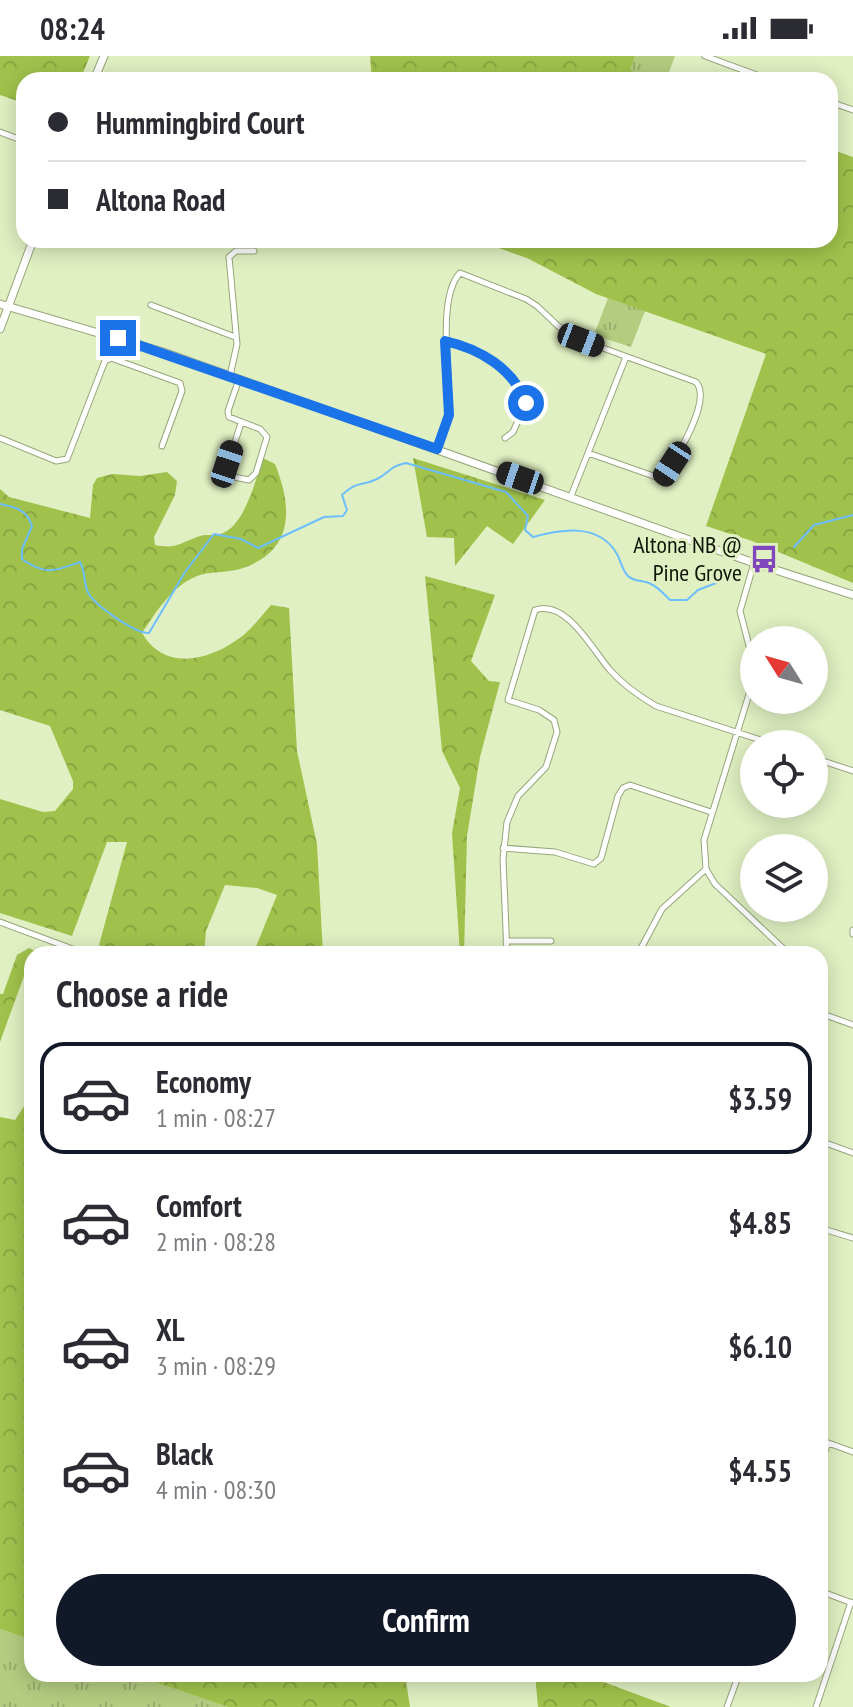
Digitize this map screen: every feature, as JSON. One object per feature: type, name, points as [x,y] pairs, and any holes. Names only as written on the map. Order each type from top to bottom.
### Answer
[{"type":"main road","points":[[0,329],[4,305],[29,248]]},
{"type":"main road","points":[[4,305],[163,352],[754,563],[853,595]]},
{"type":"street","points":[[705,56],[748,72]]},
{"type":"street","points":[[241,423],[226,470],[234,477],[249,480],[256,473],[267,437],[260,429],[241,423],[231,420],[228,414],[237,344],[229,257],[236,251],[254,251]]},
{"type":"street","points":[[437,449],[449,415],[445,341],[453,281],[460,273],[526,299],[569,334],[696,382],[700,387],[701,401],[681,450],[662,479],[588,453]]},
{"type":"street","points":[[151,305],[235,337]]},
{"type":"street","points":[[445,341],[483,353],[521,389],[526,403],[513,432],[505,438]]},
{"type":"street","points":[[571,496],[626,357]]},
{"type":"street","points":[[0,438],[56,461],[67,459],[105,361],[111,358],[176,380],[182,387],[162,446]]},
{"type":"street","points":[[744,626],[740,611],[754,563]]},
{"type":"street","points":[[506,946],[503,848],[511,808],[518,796],[546,767],[557,732],[554,720],[539,710],[508,700],[535,610],[551,610],[575,624],[610,670],[640,697],[656,706],[738,733]]},
{"type":"street","points":[[744,714],[704,840],[706,869],[715,884],[781,946]]},
{"type":"street","points":[[828,763],[853,771]]},
{"type":"street","points":[[503,848],[555,852],[594,864],[601,858],[618,796],[623,788],[630,785],[711,812]]},
{"type":"street","points":[[642,946],[662,909],[706,869]]},
{"type":"street","points":[[0,922],[64,946]]},
{"type":"street","points":[[506,941],[551,941]]},
{"type":"street","points":[[828,1016],[853,1025]]},
{"type":"street","points":[[828,1144],[853,1153]]},
{"type":"street","points":[[828,1230],[853,1238]]},
{"type":"street","points":[[828,1443],[853,1452]]},
{"type":"street","points":[[828,1594],[852,1603],[828,1672]]},
{"type":"street","points":[[727,1707],[736,1682]]},
{"type":"street","points":[[816,1707],[825,1682]]},
{"type":"green space","points":[[0,56],[90,56],[83,72],[16,72],[16,100],[0,95]]},
{"type":"green space","points":[[370,56],[635,56],[630,70],[635,72],[371,72]]},
{"type":"green space","points":[[635,56],[675,56],[669,72],[629,70]]},
{"type":"green space","points":[[838,152],[853,157],[853,583],[752,541],[706,526],[766,354],[596,294],[527,258],[498,248],[838,248]]},
{"type":"green space","points":[[608,298],[645,311],[631,347],[594,335]]},
{"type":"green space","points":[[263,458],[275,464],[285,497],[286,513],[280,540],[271,552],[240,569],[202,574],[188,580],[166,600],[142,633],[152,645],[175,658],[202,657],[241,637],[271,605],[289,608],[297,751],[317,844],[323,946],[256,946],[277,895],[257,888],[225,885],[206,931],[205,946],[99,945],[127,842],[107,842],[72,936],[0,913],[0,799],[43,812],[55,811],[73,789],[73,781],[50,726],[0,710],[0,489],[9,497],[90,518],[93,485],[97,478],[112,474],[140,476],[167,472],[177,481],[175,495],[154,537],[155,545],[162,546],[224,533],[240,517],[250,498]]},
{"type":"green space","points":[[413,458],[545,500],[513,544],[487,526],[455,566],[454,538],[427,537]]},
{"type":"green space","points":[[425,576],[495,595],[471,661],[489,681],[500,682],[480,757],[467,836],[464,946],[459,946],[452,833],[460,788],[442,751]]},
{"type":"green space","points":[[24,951],[24,976],[0,1042],[0,994],[3,994],[17,955]]},
{"type":"green space","points":[[24,1106],[24,1637],[0,1629],[0,1117],[15,1120]]},
{"type":"green space","points":[[0,1629],[24,1637],[24,1682],[155,1682],[228,1707],[0,1707]]},
{"type":"green space","points":[[155,1682],[406,1682],[410,1707],[228,1707]]},
{"type":"green space","points":[[536,1682],[604,1682],[671,1707],[538,1707]]},
{"type":"waterway","points":[[0,504],[20,510],[30,521],[32,526],[22,549],[22,559],[44,570],[80,562],[87,590],[93,599],[126,624],[149,633],[185,572],[214,534],[241,539],[258,548],[324,517],[343,516],[347,510],[342,495],[406,463],[506,492],[528,516],[525,530],[533,537],[568,531],[600,537],[617,554],[628,576],[654,585],[670,600],[687,600],[698,590],[729,578]]},
{"type":"waterway","points":[[794,547],[814,525],[853,515]]},
{"type":"place","name":"Altona NB @ Pine Grove","points":[[764,559]]},
{"type":"route","points":[[118,338],[437,449],[449,415],[445,341],[483,353],[494,361],[521,389],[526,403]]}]
